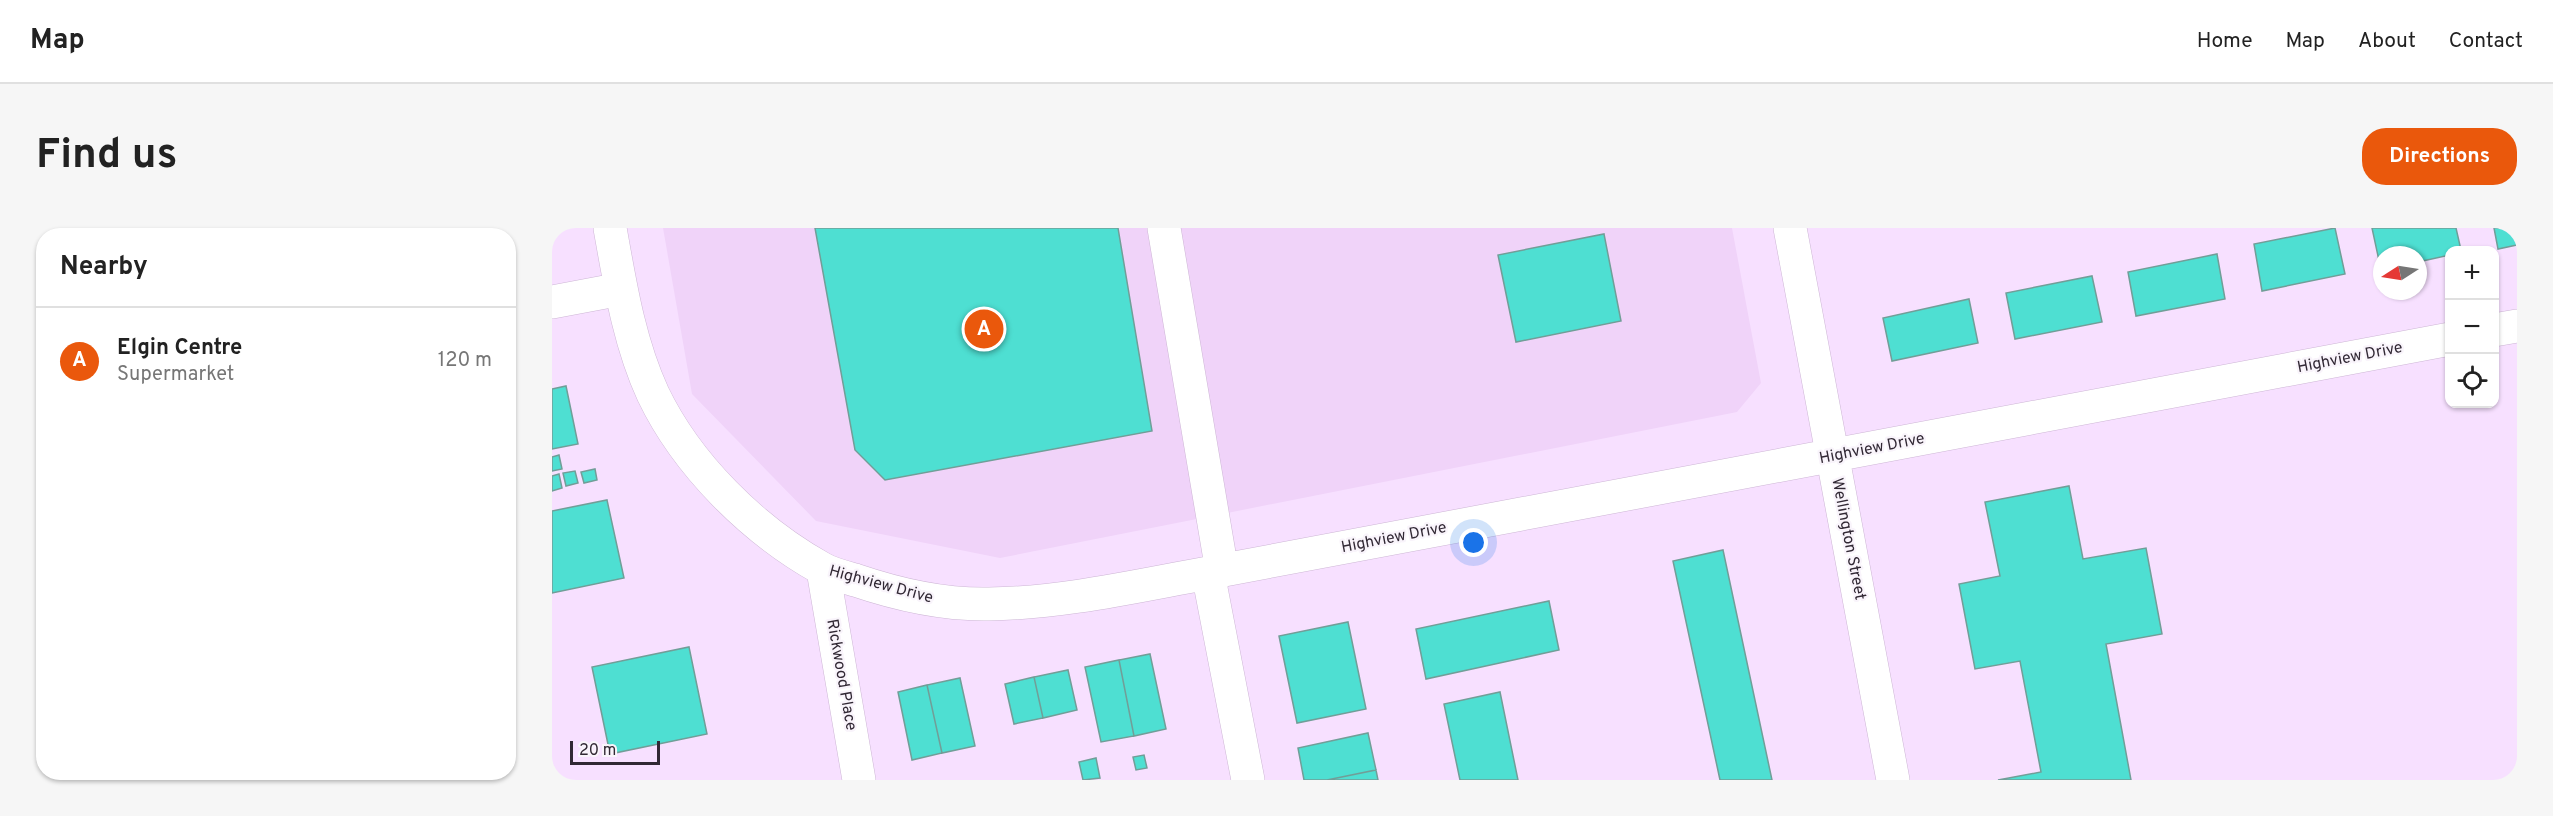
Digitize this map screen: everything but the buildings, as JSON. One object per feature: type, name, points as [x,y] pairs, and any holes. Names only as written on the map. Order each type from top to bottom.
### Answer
[{"type":"street","name":"Highview Drive","points":[[610,228],[629,325],[654,396],[685,446],[723,494],[771,534],[823,570],[925,600],[987,604],[1043,602],[1215,572],[2445,340]]},
{"type":"street","points":[[1164,228],[1248,780]]},
{"type":"street","name":"Wellington Street","points":[[1790,228],[1893,780]]},
{"type":"street","points":[[552,302],[621,289]]},
{"type":"street","points":[[2499,329],[2517,326]]},
{"type":"street","name":"Rickwood Place","points":[[823,570],[860,780]]},
{"type":"shaded area","points":[[663,228],[1732,228],[1761,383],[1737,412],[1000,558],[816,521],[692,394]]},
{"type":"place","name":"Elgin Centre","points":[[984,329]]}]
